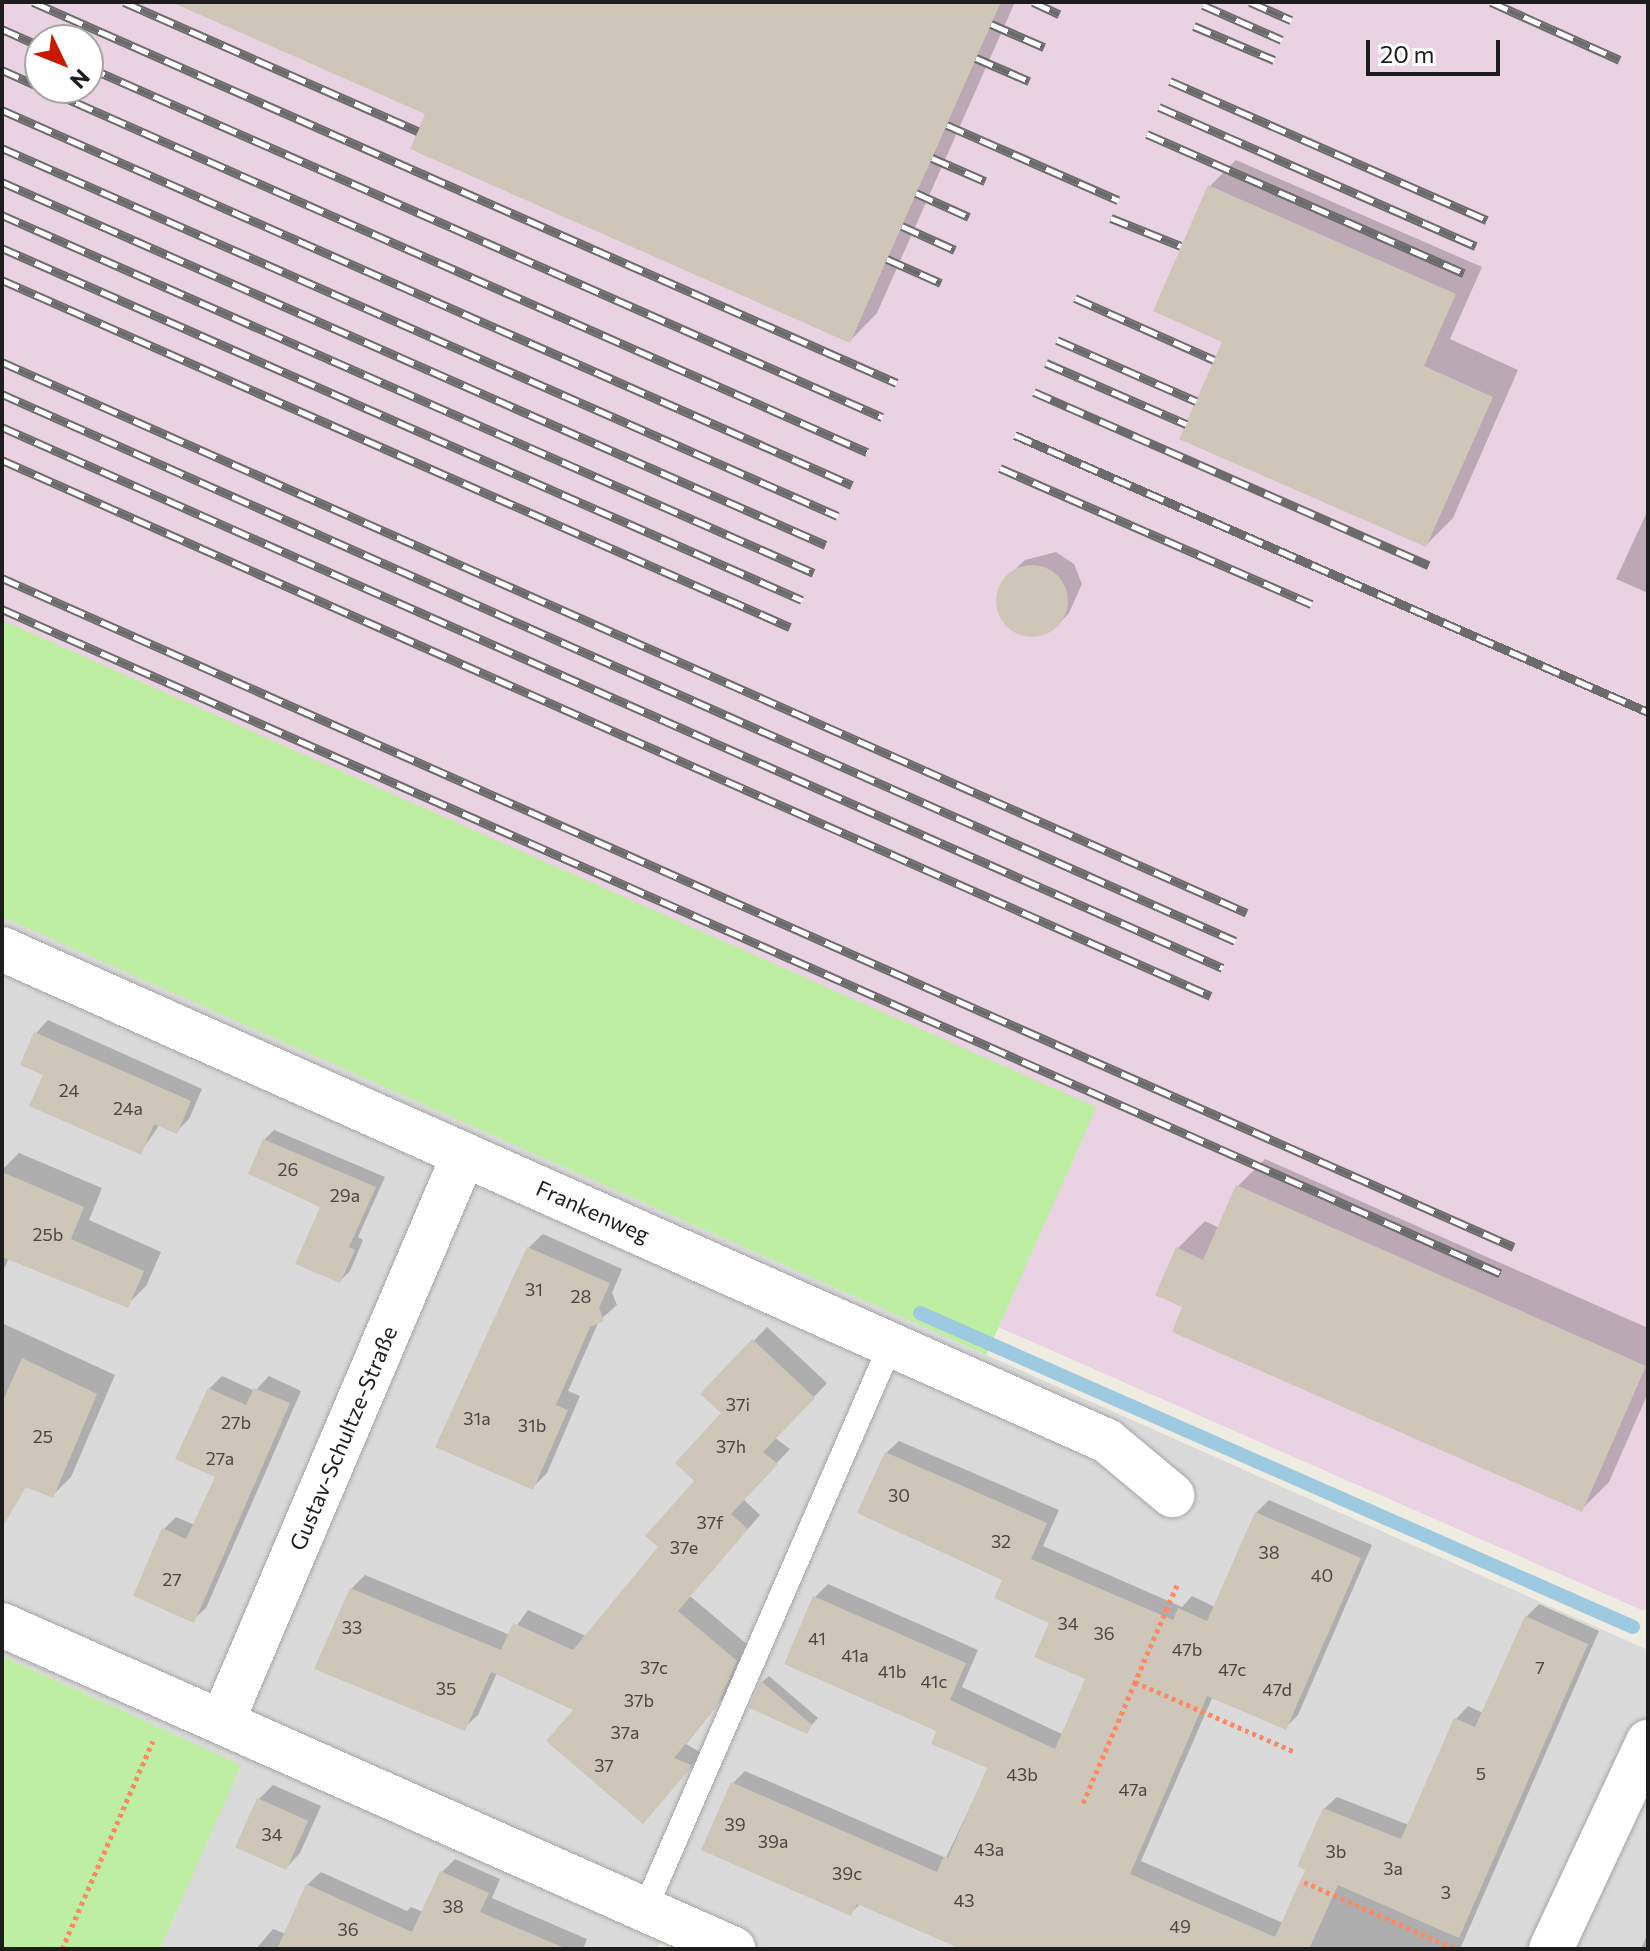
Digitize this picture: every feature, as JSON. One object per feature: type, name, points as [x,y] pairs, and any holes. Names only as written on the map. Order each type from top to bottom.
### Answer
[{"type":"street","name":"Frankenweg","points":[[2,949],[1107,1441],[1172,1495]]},
{"type":"street","name":"Gustav-Schultze-Straße","points":[[222,1722],[464,1154]]},
{"type":"street","points":[[2,1625],[734,1949]]},
{"type":"street","points":[[1551,1949],[1648,1742]]},
{"type":"lane","points":[[645,1909],[891,1344]]},
{"type":"path","points":[[1083,1803],[1177,1585]]},
{"type":"path","points":[[1135,1682],[1295,1752]]},
{"type":"path","points":[[62,1949],[155,1736]]},
{"type":"path","points":[[1304,1882],[1456,1949]]},
{"type":"shaded area","points":[[2,2],[1648,2],[1648,1601],[1644,1611],[2,889]]},
{"type":"shaded area","points":[[2,916],[1648,1650],[1648,1949],[699,1949],[664,1934],[657,1949],[160,1949],[240,1765],[2,1656]]},
{"type":"green space","points":[[2,620],[1096,1107],[986,1355],[2,917]]},
{"type":"green space","points":[[2,1656],[241,1765],[160,1949],[2,1949]]},
{"type":"building","points":[[171,2],[1001,2],[850,343],[410,149],[425,114]]},
{"type":"building","points":[[1208,185],[1456,294],[1424,366],[1493,397],[1426,547],[1179,439],[1222,342],[1153,311]]},
{"type":"building","points":[[1025,565],[1039,565],[1058,575],[1068,594],[1068,608],[1058,627],[1039,637],[1025,637],[1006,627],[996,608],[996,594],[1006,575]]},
{"type":"building","points":[[34,1032],[191,1101],[177,1134],[154,1124],[141,1155],[29,1106],[43,1075],[20,1065]]},
{"type":"building","points":[[263,1139],[376,1187],[349,1247],[355,1250],[340,1283],[295,1264],[320,1207],[248,1174]]},
{"type":"building","points":[[2,1172],[84,1207],[71,1239],[144,1271],[128,1308],[2,1257]]},
{"type":"building","points":[[1236,1185],[1646,1366],[1582,1512],[1172,1332],[1182,1307],[1155,1295],[1176,1247],[1203,1260]]},
{"type":"building","points":[[527,1247],[610,1283],[599,1308],[604,1321],[590,1327],[556,1405],[568,1410],[533,1490],[435,1447]]},
{"type":"building","points":[[752,1339],[815,1398],[763,1452],[778,1464],[731,1514],[748,1529],[678,1611],[737,1661],[718,1704],[674,1758],[691,1765],[689,1770],[643,1824],[546,1741],[573,1710],[491,1672],[465,1731],[314,1669],[350,1588],[501,1650],[513,1623],[573,1650],[658,1547],[645,1536],[694,1481],[675,1463],[721,1413],[700,1394]]},
{"type":"building","points":[[22,1358],[97,1394],[53,1498],[26,1487],[2,1528],[2,1403]]},
{"type":"building","points":[[208,1388],[246,1405],[254,1388],[290,1403],[194,1623],[133,1596],[162,1528],[186,1539],[215,1477],[175,1459]]},
{"type":"building","points":[[885,1452],[1047,1523],[1031,1559],[1173,1620],[1178,1608],[1207,1621],[1255,1512],[1361,1558],[1286,1730],[1207,1696],[1130,1874],[1275,1937],[1305,1870],[1297,1866],[1323,1808],[1401,1839],[1454,1718],[1475,1727],[1525,1616],[1588,1644],[1459,1938],[1338,1885],[1309,1949],[961,1949],[857,1904],[851,1916],[701,1850],[731,1782],[937,1872],[944,1856],[948,1858],[987,1768],[931,1744],[936,1731],[784,1664],[813,1596],[966,1663],[950,1700],[1055,1749],[1085,1679],[1034,1657],[1049,1623],[994,1598],[1002,1580],[857,1513]]},
{"type":"building","points":[[761,1681],[812,1725],[807,1734],[749,1708]]},
{"type":"building","points":[[257,1798],[308,1821],[286,1870],[235,1847]]},
{"type":"building","points":[[440,1871],[489,1893],[480,1912],[567,1949],[277,1949],[306,1884],[412,1932]]},
{"type":"waterway","points":[[920,1313],[1633,1627]]},
{"type":"railway","points":[[33,2],[897,383]]},
{"type":"railway","points":[[124,2],[418,131]]},
{"type":"railway","points":[[1033,2],[1059,14]]},
{"type":"railway","points":[[1250,2],[1291,20]]},
{"type":"railway","points":[[1491,2],[1620,60]]},
{"type":"railway","points":[[1203,5],[1282,40]]},
{"type":"railway","points":[[991,24],[1044,47]]},
{"type":"railway","points":[[1194,26],[1274,60]]},
{"type":"railway","points":[[2,29],[24,39]]},
{"type":"railway","points":[[976,58],[1029,81]]},
{"type":"railway","points":[[2,70],[24,80]]},
{"type":"railway","points":[[104,74],[882,417]]},
{"type":"railway","points":[[1170,81],[1487,220]]},
{"type":"railway","points":[[79,104],[867,452]]},
{"type":"railway","points":[[1159,107],[1476,246]]},
{"type":"railway","points":[[2,110],[852,485]]},
{"type":"railway","points":[[947,125],[1118,200]]},
{"type":"railway","points":[[1147,134],[1464,273]]},
{"type":"railway","points":[[2,148],[838,516]]},
{"type":"railway","points":[[932,158],[985,181]]},
{"type":"railway","points":[[2,182],[826,545]]},
{"type":"railway","points":[[916,193],[969,217]]},
{"type":"railway","points":[[2,215],[814,573]]},
{"type":"railway","points":[[1111,218],[1181,246]]},
{"type":"railway","points":[[902,226],[955,250]]},
{"type":"railway","points":[[2,248],[802,600]]},
{"type":"railway","points":[[887,259],[941,283]]},
{"type":"railway","points":[[2,280],[790,627]]},
{"type":"railway","points":[[1075,298],[1214,360]]},
{"type":"railway","points":[[1057,340],[1196,401]]},
{"type":"railway","points":[[2,362],[1247,913]]},
{"type":"railway","points":[[1046,363],[1186,424]]},
{"type":"railway","points":[[1034,392],[1429,565]]},
{"type":"railway","points":[[2,394],[1235,941]]},
{"type":"railway","points":[[2,427],[1223,968]]},
{"type":"railway","points":[[1015,435],[1648,712]]},
{"type":"railway","points":[[2,460],[1211,996]]},
{"type":"railway","points":[[1000,468],[1312,604]]},
{"type":"railway","points":[[2,578],[1514,1247]]},
{"type":"railway","points":[[2,609],[1500,1273]]}]
